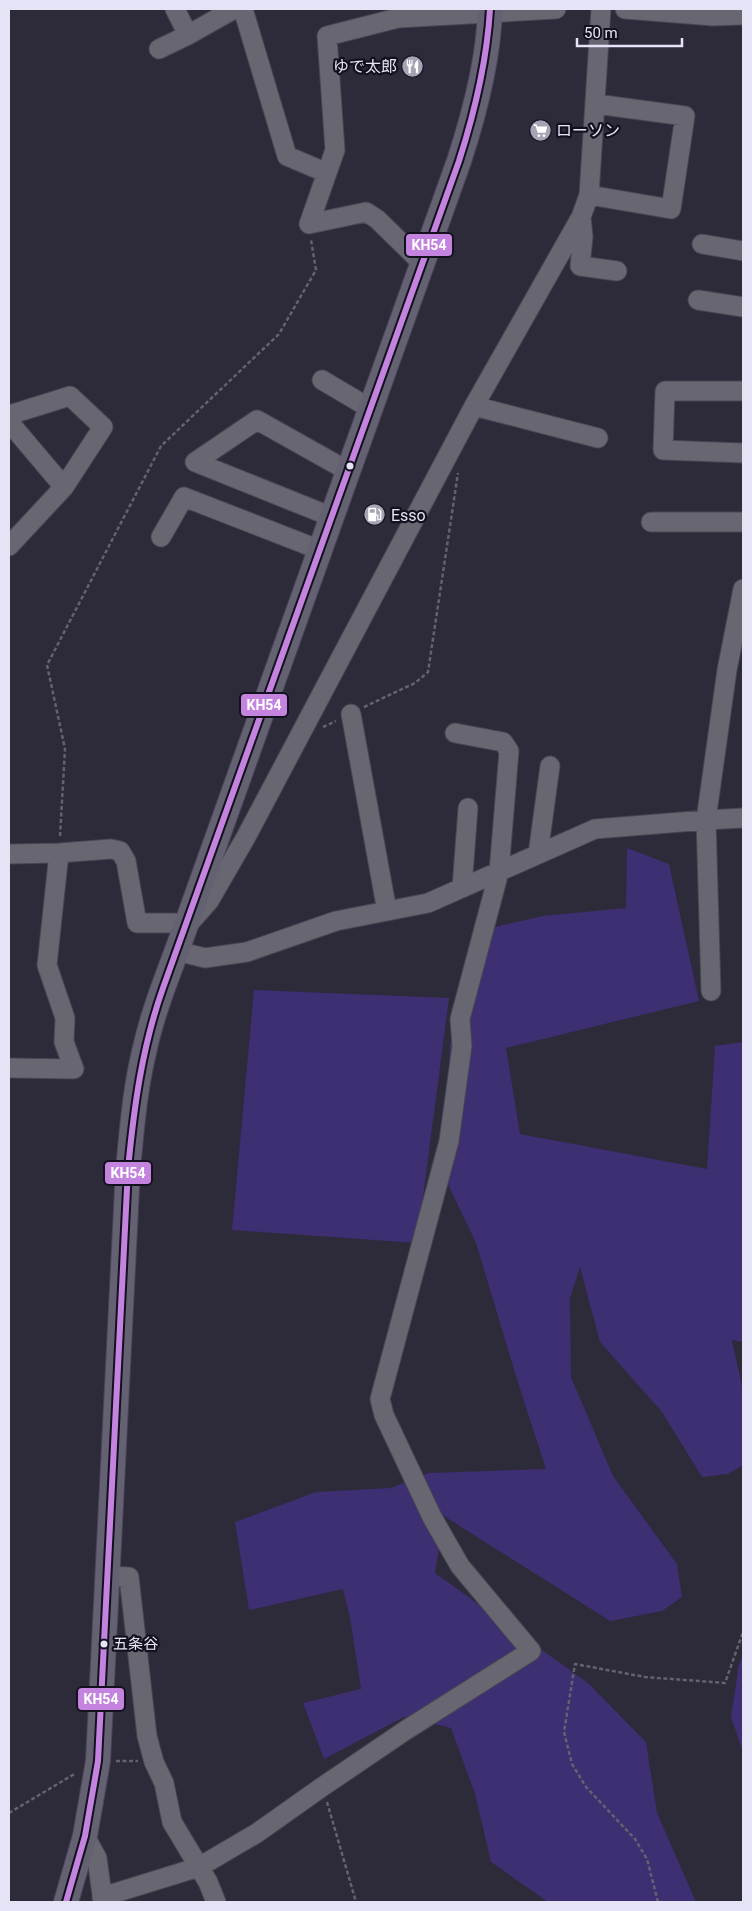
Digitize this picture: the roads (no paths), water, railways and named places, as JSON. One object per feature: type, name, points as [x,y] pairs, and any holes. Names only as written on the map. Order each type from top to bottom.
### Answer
[{"type":"main road","points":[[66,1902],[85,1836],[98,1761],[124,1240],[133,1109],[145,1048],[185,928],[422,263],[443,209],[473,118],[482,72],[490,10]]},
{"type":"street","points":[[175,9],[188,35]]},
{"type":"street","points":[[159,49],[234,9]]},
{"type":"street","points":[[243,9],[287,156],[327,173]]},
{"type":"street","points":[[422,263],[377,219],[366,212],[309,224],[335,150],[327,36],[397,13],[556,9]]},
{"type":"street","points":[[9,854],[111,849],[120,851],[126,861],[138,923],[175,923],[185,928],[209,901],[246,837],[474,406],[582,217],[589,196],[596,104],[600,9]]},
{"type":"street","points":[[626,9],[713,16],[743,16]]},
{"type":"street","points":[[589,196],[671,209],[685,116],[596,104]]},
{"type":"street","points":[[582,217],[583,237],[580,266],[617,270]]},
{"type":"street","points":[[702,244],[743,251]]},
{"type":"street","points":[[698,300],[743,306]]},
{"type":"street","points":[[322,380],[371,408]]},
{"type":"street","points":[[743,391],[665,391],[663,450],[743,453]]},
{"type":"street","points":[[9,415],[70,396],[103,427],[64,487],[11,537]]},
{"type":"street","points":[[474,406],[598,438]]},
{"type":"street","points":[[332,517],[195,462],[257,420],[348,470]]},
{"type":"street","points":[[9,422],[64,487]]},
{"type":"street","points":[[161,537],[184,497],[320,550]]},
{"type":"street","points":[[651,522],[743,522]]},
{"type":"street","points":[[712,991],[706,820],[735,670],[743,588]]},
{"type":"street","points":[[351,714],[387,911]]},
{"type":"street","points":[[85,1836],[97,1858],[102,1900],[199,1867],[257,1834],[406,1730],[531,1651],[460,1566],[432,1517],[384,1415],[380,1400],[449,1141],[462,1046],[460,1019],[499,872],[509,751],[503,742],[455,733]]},
{"type":"street","points":[[538,854],[550,766]]},
{"type":"street","points":[[462,888],[468,808]]},
{"type":"street","points":[[177,951],[205,958],[247,952],[336,921],[428,903],[595,829],[743,818]]},
{"type":"street","points":[[9,1068],[74,1070],[64,1042],[65,1018],[47,965],[59,853]]},
{"type":"street","points":[[108,1576],[129,1577],[147,1736],[154,1762],[164,1783],[172,1822],[208,1882],[216,1902]]},
{"type":"place","name":"ゆで太郎","points":[[413,66]]},
{"type":"place","name":"ローソン","points":[[540,130]]},
{"type":"place","name":"Esso","points":[[375,515]]},
{"type":"place","name":"五条谷","points":[[104,1644]]}]
